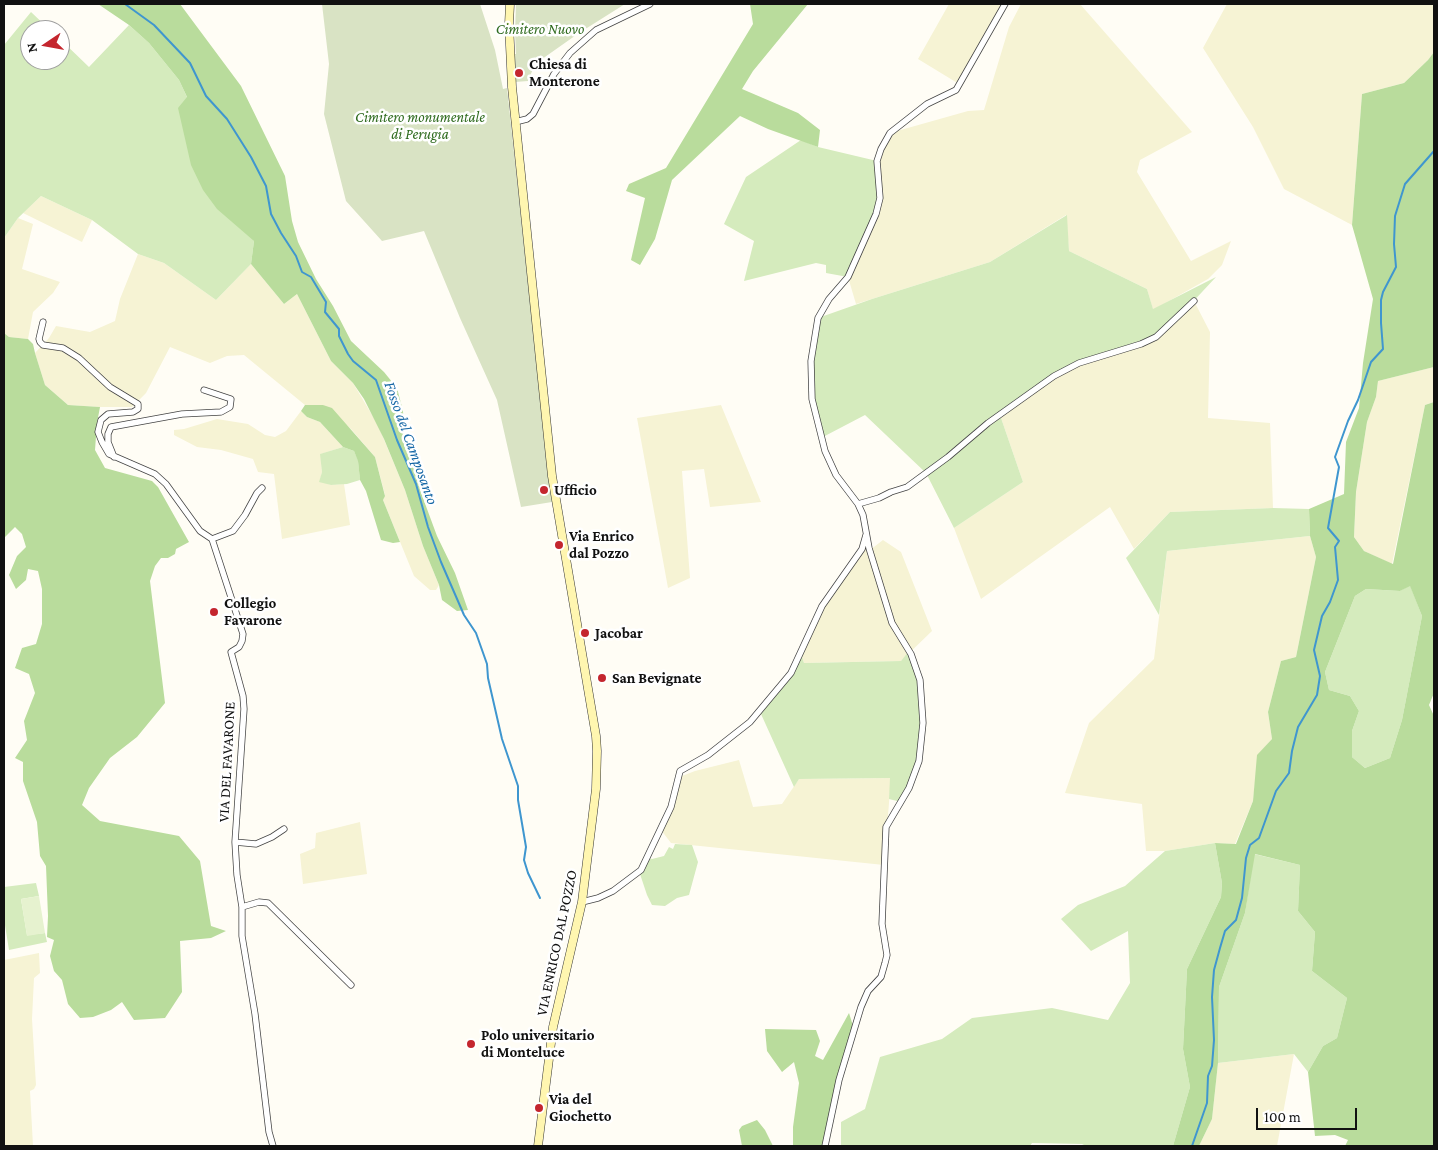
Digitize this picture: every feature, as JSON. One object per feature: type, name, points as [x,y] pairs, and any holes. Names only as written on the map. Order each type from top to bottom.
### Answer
[{"type":"street","name":"VIA ENRICO DAL POZZO","points":[[510,4],[510,45],[515,122],[552,476],[596,736],[596,789],[582,902],[553,1027],[538,1146]]},
{"type":"street","points":[[515,122],[527,119],[534,114],[554,74],[570,53],[596,30],[650,4]]},
{"type":"street","points":[[825,1146],[839,1080],[861,1007],[868,990],[881,977],[887,955],[882,924],[886,827],[909,788],[920,761],[923,722],[920,680],[911,654],[892,623],[870,550],[863,515],[858,504],[836,476],[825,451],[812,399],[811,362],[818,318],[829,299],[848,277],[876,214],[880,198],[877,161],[881,149],[890,133],[927,104],[956,90],[1005,4]]},
{"type":"street","points":[[858,504],[907,487],[1054,376],[1079,362],[1142,344],[1156,337],[1194,302]]},
{"type":"street","points":[[43,322],[40,342],[44,345],[63,348],[79,358],[110,387],[120,394],[132,398],[138,404],[138,409],[133,412],[108,414],[101,420],[98,432],[109,454],[114,456]]},
{"type":"street","points":[[114,456],[108,442],[108,434],[111,427],[182,414],[221,412],[230,406],[231,399],[204,390]]},
{"type":"street","name":"VIA DEL FAVARONE","points":[[114,456],[155,474],[166,484],[200,531],[212,539],[243,634],[242,641],[231,652],[243,696],[244,709],[235,842],[237,875],[242,907],[242,936],[255,1014],[268,1123],[273,1146]]},
{"type":"street","points":[[212,539],[233,531],[262,488]]},
{"type":"street","points":[[582,902],[598,898],[613,891],[641,870],[672,807],[680,771],[708,755],[750,722],[791,672],[822,606],[862,549],[867,534]]},
{"type":"street","points":[[235,842],[256,844],[284,829]]},
{"type":"street","points":[[242,907],[259,902],[268,903],[351,985]]},
{"type":"shaded area","points":[[949,4],[1005,4],[959,84],[918,59]]},
{"type":"shaded area","points":[[1021,4],[1080,4],[1192,132],[1140,160],[1137,172],[1191,261],[1231,241],[1222,265],[1208,279],[1153,310],[1147,289],[1069,251],[1066,215],[990,262],[856,304],[848,277],[882,193],[877,161],[890,133],[968,111],[984,110],[1009,27]]},
{"type":"shaded area","points":[[1227,4],[1434,4],[1434,52],[1428,60],[1404,83],[1362,94],[1352,225],[1284,189],[1253,127],[1203,48]]},
{"type":"shaded area","points":[[41,196],[92,220],[82,242],[23,213]]},
{"type":"shaded area","points":[[18,218],[33,224],[22,269],[60,282],[53,293],[33,312],[28,339],[9,337],[4,333],[4,238]]},
{"type":"shaded area","points":[[138,254],[164,263],[216,300],[251,264],[284,304],[297,294],[331,361],[353,383],[378,425],[405,490],[423,546],[439,585],[436,590],[430,590],[414,576],[383,500],[385,495],[375,457],[351,429],[323,405],[305,405],[244,355],[227,356],[210,363],[170,347],[146,393],[132,407],[68,405],[45,385],[35,353],[49,338],[56,326],[90,332],[115,321],[120,299]]},
{"type":"shaded area","points":[[1194,301],[1210,332],[1208,418],[1270,423],[1273,508],[1170,512],[1134,549],[1110,507],[981,599],[954,528],[1023,482],[1000,415],[1054,376]]},
{"type":"shaded area","points":[[1434,367],[1434,402],[1425,405],[1392,564],[1364,551],[1354,537],[1356,492],[1367,422],[1376,397],[1378,381]]},
{"type":"shaded area","points":[[721,405],[761,502],[710,507],[704,469],[682,471],[690,578],[668,588],[637,418]]},
{"type":"shaded area","points":[[301,411],[307,417],[320,422],[343,447],[321,454],[322,472],[320,481],[331,485],[344,484],[350,525],[282,539],[274,474],[258,472],[253,459],[221,450],[197,447],[174,435],[174,430],[184,429],[217,419],[248,424],[265,435],[275,437],[286,431]]},
{"type":"shaded area","points":[[867,534],[870,550],[883,540],[901,552],[932,631],[901,661],[804,663],[801,654],[822,606],[862,549]]},
{"type":"shaded area","points":[[1310,536],[1316,557],[1296,657],[1281,661],[1268,712],[1272,739],[1258,755],[1253,801],[1235,844],[1215,843],[1165,851],[1146,851],[1142,804],[1065,793],[1089,723],[1154,659],[1167,551]]},
{"type":"shaded area","points":[[739,760],[753,807],[782,804],[799,779],[891,778],[884,865],[671,843],[661,830],[677,778],[695,771]]},
{"type":"shaded area","points":[[360,822],[367,874],[303,884],[300,854],[315,848],[316,833]]},
{"type":"shaded area","points":[[39,953],[40,973],[34,978],[32,1019],[36,1085],[30,1091],[33,1146],[4,1146],[4,960]]},
{"type":"shaded area","points":[[1294,1054],[1277,1146],[1199,1146],[1212,1119],[1218,1063]]},
{"type":"green space","points":[[98,4],[180,4],[241,86],[285,176],[292,221],[298,242],[316,279],[333,306],[351,341],[384,372],[397,388],[403,411],[404,433],[421,468],[420,490],[437,536],[455,573],[468,610],[457,611],[442,600],[439,585],[423,546],[405,490],[384,439],[364,399],[353,383],[331,361],[297,294],[284,304],[251,264],[254,241],[217,209],[203,190],[191,165],[178,108],[187,97],[179,80],[149,43],[129,25]]},
{"type":"green space","name":"Cimitero monumentale di Perugia","points":[[322,4],[480,4],[495,50],[503,89],[507,88],[552,502],[521,507],[497,400],[424,231],[382,241],[346,201],[324,114],[329,64]]},
{"type":"green space","name":"Cimitero Nuovo","points":[[516,4],[625,4],[535,64],[528,81],[515,82],[512,54],[516,54]]},
{"type":"green space","points":[[750,4],[808,4],[753,71],[742,89],[798,113],[820,130],[818,147],[768,129],[740,116],[672,180],[655,239],[640,265],[631,260],[645,198],[626,191],[629,184],[666,168],[753,24]]},
{"type":"green space","points":[[31,12],[39,20],[24,20]]},
{"type":"green space","points":[[20,25],[20,70],[70,70],[70,49],[89,67],[129,25],[149,43],[179,80],[254,241],[251,264],[216,300],[164,263],[138,254],[92,220],[41,196],[18,218],[4,238],[4,45]]},
{"type":"green space","points":[[1434,52],[1434,367],[1378,381],[1376,397],[1367,422],[1356,492],[1354,537],[1364,551],[1393,564],[1425,405],[1434,402],[1434,693],[1429,705],[1434,716],[1434,1146],[1345,1146],[1348,1140],[1335,1135],[1315,1136],[1308,1072],[1323,1046],[1337,1038],[1347,998],[1312,971],[1315,932],[1298,911],[1300,865],[1255,854],[1245,913],[1219,987],[1218,1063],[1212,1119],[1199,1146],[1173,1146],[1190,1087],[1183,1049],[1187,969],[1221,897],[1222,883],[1215,843],[1236,844],[1253,801],[1257,755],[1272,739],[1268,712],[1281,661],[1296,657],[1316,557],[1310,536],[1309,509],[1344,494],[1346,442],[1359,408],[1363,363],[1373,299],[1352,225],[1362,94],[1404,83]],"holes":[[[1410,586],[1422,616],[1402,720],[1390,758],[1365,768],[1352,757],[1352,731],[1359,711],[1350,696],[1329,690],[1325,672],[1355,596],[1366,589],[1400,591]]]},
{"type":"green space","points":[[801,140],[818,147],[877,161],[880,198],[848,277],[826,273],[826,265],[816,263],[744,281],[754,241],[724,224],[746,177]]},
{"type":"green space","points":[[1067,215],[1069,251],[1147,289],[1153,309],[1216,277],[1156,337],[1079,363],[1000,415],[1023,482],[954,528],[926,473],[865,415],[821,438],[812,399],[811,373],[818,318],[990,262]]},
{"type":"green space","points":[[4,333],[9,337],[28,339],[33,344],[45,385],[68,405],[100,407],[95,450],[105,468],[152,481],[158,487],[189,542],[176,549],[175,554],[168,558],[161,558],[155,566],[150,581],[165,703],[137,737],[110,758],[89,788],[82,805],[100,821],[179,836],[200,861],[211,926],[226,931],[211,938],[180,941],[182,992],[165,1018],[134,1020],[122,1002],[111,1010],[93,1017],[80,1018],[68,1004],[62,980],[54,971],[50,956],[54,940],[47,937],[46,866],[40,856],[37,822],[23,781],[23,762],[15,758],[27,740],[24,721],[35,693],[29,674],[15,668],[22,648],[36,644],[42,624],[42,589],[38,571],[28,569],[26,580],[16,589],[9,575],[17,556],[26,547],[22,534],[15,527],[4,538]]},
{"type":"green space","points":[[305,405],[323,405],[332,408],[375,457],[385,496],[383,500],[400,542],[393,543],[381,540],[366,491],[360,480],[358,461],[354,451],[343,447],[320,422],[307,417],[301,411]]},
{"type":"green space","points":[[343,447],[354,451],[358,460],[360,480],[347,484],[331,485],[319,482],[322,472],[320,454]]},
{"type":"green space","points":[[1273,508],[1309,509],[1310,536],[1167,551],[1159,615],[1126,558],[1170,512]]},
{"type":"green space","points":[[1410,585],[1422,616],[1402,720],[1390,758],[1365,768],[1352,757],[1352,731],[1359,711],[1350,696],[1329,690],[1325,672],[1355,596],[1366,589],[1400,591]]},
{"type":"green space","points":[[909,651],[920,680],[923,723],[919,761],[901,802],[889,799],[890,778],[799,779],[794,787],[761,714],[793,669],[801,654],[804,663],[901,661]]},
{"type":"green space","points":[[1215,843],[1222,883],[1221,897],[1187,969],[1183,1049],[1190,1087],[1173,1146],[1086,1146],[1082,1144],[1032,1143],[1030,1146],[841,1146],[841,1122],[865,1109],[880,1057],[942,1039],[972,1018],[1052,1008],[1108,1020],[1130,983],[1128,931],[1091,951],[1061,919],[1078,905],[1125,886],[1165,851]]},
{"type":"green space","points":[[675,844],[692,845],[698,862],[689,895],[677,898],[665,906],[652,905],[639,871],[648,858],[664,856],[669,847],[673,849]]},
{"type":"green space","points":[[1254,854],[1300,865],[1298,911],[1315,932],[1312,971],[1347,998],[1337,1038],[1323,1046],[1308,1072],[1294,1054],[1218,1063],[1219,987],[1245,913]]},
{"type":"green space","points":[[36,883],[39,896],[21,899],[27,935],[45,933],[47,942],[9,950],[4,919],[4,887]]},
{"type":"green space","points":[[39,896],[45,933],[27,936],[21,899]]},
{"type":"green space","points":[[849,1013],[854,1029],[825,1146],[793,1146],[793,1127],[799,1083],[794,1062],[782,1072],[767,1051],[765,1029],[816,1030],[820,1041],[815,1056],[823,1060]]},
{"type":"green space","points":[[757,1120],[765,1130],[773,1146],[742,1146],[739,1130],[742,1126]]},
{"type":"waterway","name":"Fosso del Camposanto","points":[[125,4],[154,25],[190,63],[206,96],[227,119],[251,157],[266,186],[271,214],[296,256],[302,272],[311,277],[326,302],[325,312],[339,329],[339,336],[348,354],[353,361],[376,380],[397,440],[416,484],[428,527],[441,562],[464,615],[476,633],[487,664],[488,678],[502,739],[518,786],[518,800],[526,847],[524,860],[540,898]]},
{"type":"waterway","points":[[1192,1146],[1207,1103],[1208,1076],[1212,1066],[1214,1040],[1212,997],[1214,970],[1220,948],[1225,931],[1236,920],[1242,898],[1246,858],[1250,845],[1259,838],[1276,791],[1289,773],[1298,727],[1317,695],[1320,676],[1314,650],[1322,616],[1330,602],[1338,580],[1335,547],[1339,541],[1328,528],[1339,467],[1335,457],[1371,362],[1383,349],[1381,300],[1396,267],[1394,244],[1395,216],[1405,184],[1434,151]]},
{"type":"place","name":"Chiesa di Monterone","points":[[519,73]]},
{"type":"place","name":"Ufficio","points":[[544,490]]},
{"type":"place","name":"Via Enrico dal Pozzo","points":[[559,545]]},
{"type":"place","name":"Collegio Favarone","points":[[214,612]]},
{"type":"place","name":"Jacobar","points":[[585,633]]},
{"type":"place","name":"San Bevignate","points":[[602,678]]},
{"type":"place","name":"Polo universitario di Monteluce","points":[[471,1044]]},
{"type":"place","name":"Via del Giochetto","points":[[539,1108]]}]
